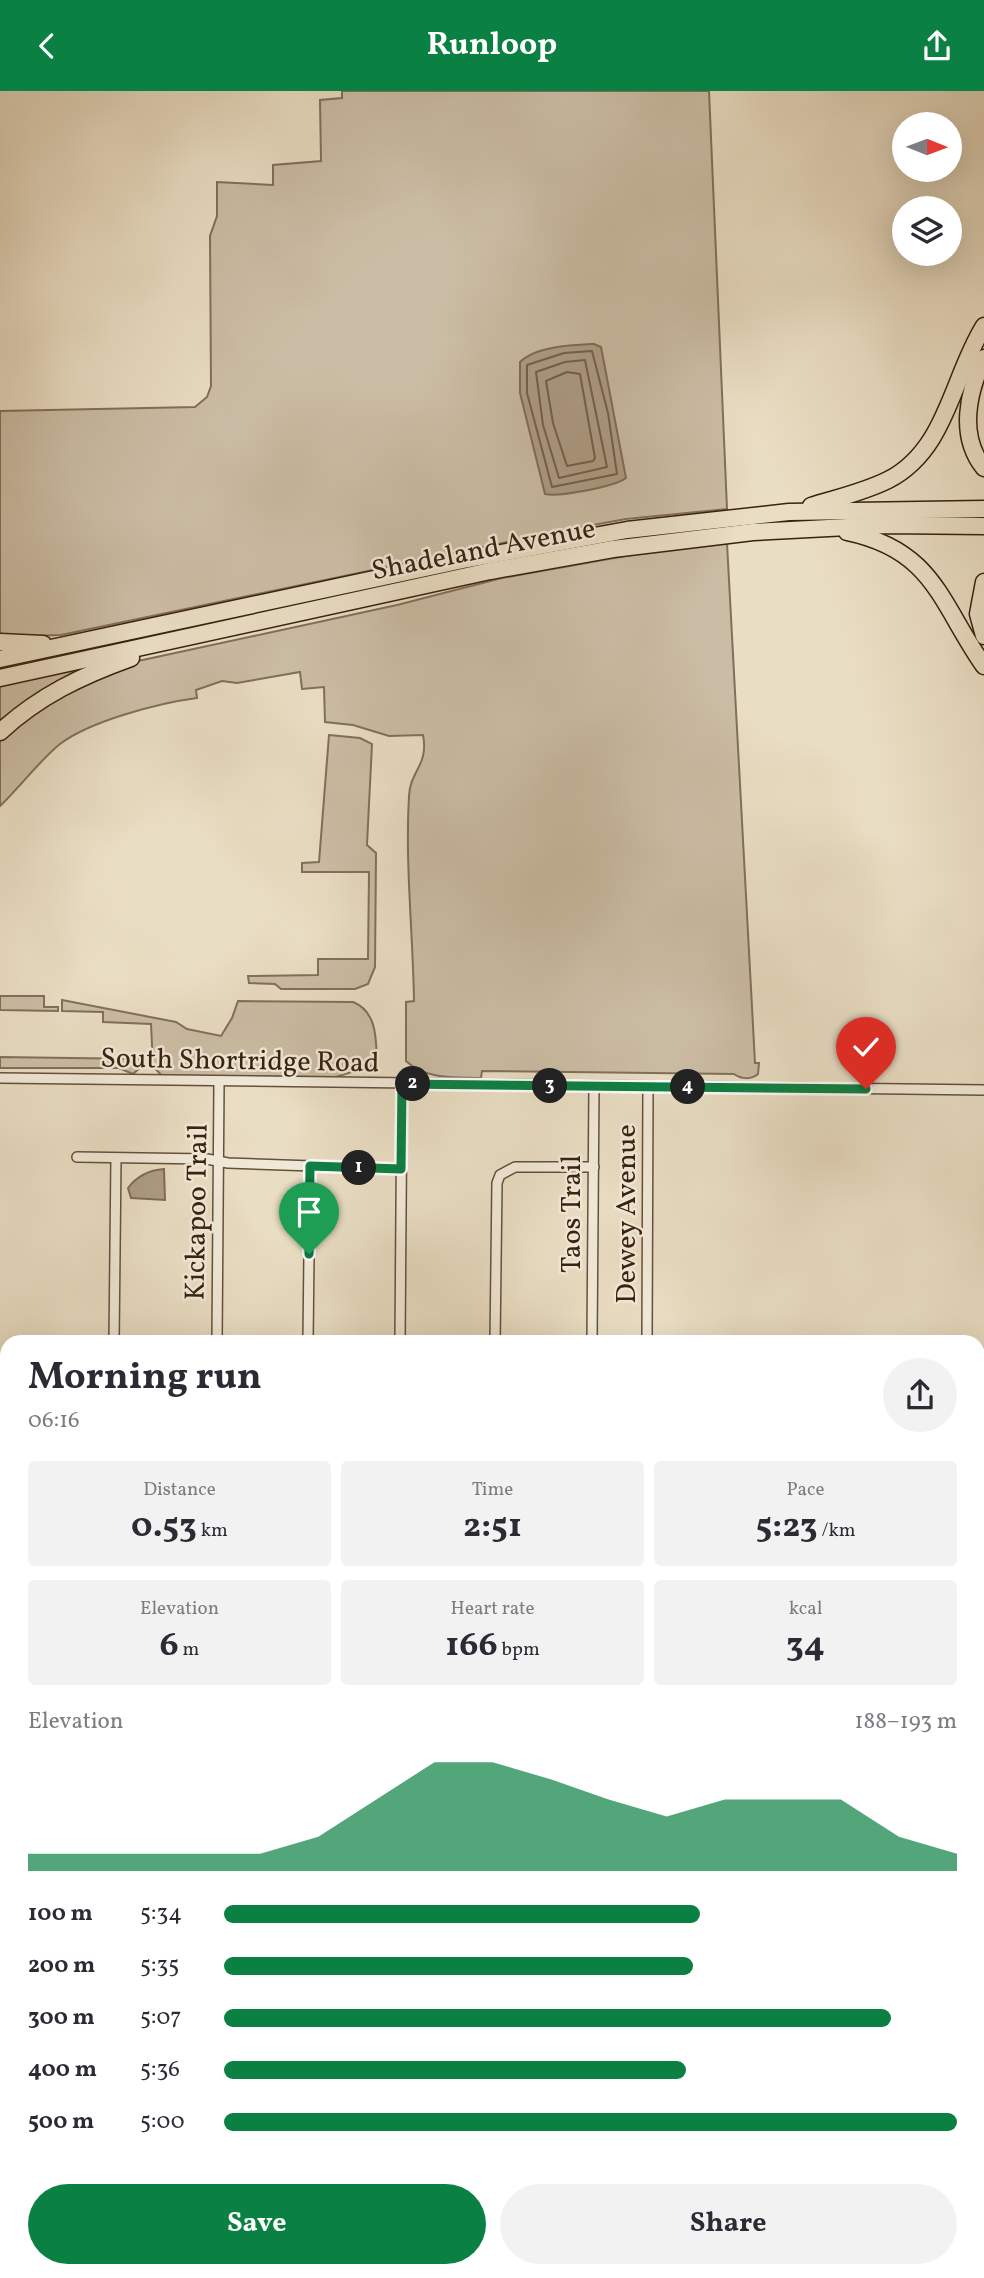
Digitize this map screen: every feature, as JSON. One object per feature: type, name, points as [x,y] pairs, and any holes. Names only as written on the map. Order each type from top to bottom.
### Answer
[{"type":"highway","points":[[789,512],[882,483],[914,462],[937,432],[963,362],[984,326]]},
{"type":"highway","points":[[984,358],[972,389],[967,419],[973,450],[984,468]]},
{"type":"highway","name":"Shadeland Avenue","points":[[0,659],[548,543],[651,527],[789,512],[984,509]]},
{"type":"highway","name":"Shadeland Avenue","points":[[0,678],[559,558],[753,532],[820,528],[984,526]]},
{"type":"highway","points":[[820,528],[867,537],[912,561],[944,596],[966,640],[984,666]]},
{"type":"highway","points":[[984,582],[978,614],[984,636]]},
{"type":"highway","points":[[0,732],[34,704],[74,680],[185,638]]},
{"type":"highway","points":[[0,642],[63,646]]},
{"type":"street","name":"South Shortridge Road","points":[[0,1078],[984,1090]]},
{"type":"street","name":"Kickapoo Trail","points":[[217,1335],[219,1082]]},
{"type":"street","points":[[400,1335],[402,1084]]},
{"type":"street","name":"Taos Trail","points":[[592,1335],[594,1087]]},
{"type":"street","name":"Dewey Avenue","points":[[647,1335],[648,1087]]},
{"type":"street","points":[[77,1157],[401,1169]]},
{"type":"street","points":[[114,1335],[116,1158]]},
{"type":"street","points":[[308,1335],[310,1166]]},
{"type":"street","points":[[495,1335],[497,1183],[500,1175],[515,1167],[594,1167]]},
{"type":"shaded area","points":[[342,91],[709,91],[727,509],[626,519],[560,531],[61,635],[0,637],[0,411],[195,407],[207,397],[211,386],[210,236],[217,216],[217,182],[273,185],[273,165],[321,161],[320,100],[342,98]]},
{"type":"shaded area","points":[[727,543],[755,1063],[759,1063],[758,1074],[752,1077],[743,1078],[734,1074],[482,1071],[481,1078],[451,1077],[422,1072],[406,1061],[406,1002],[414,1001],[409,796],[412,780],[423,754],[423,735],[389,736],[353,725],[325,722],[324,687],[302,689],[300,672],[237,683],[222,681],[196,690],[197,698],[145,709],[89,728],[53,750],[0,806],[0,739],[39,707],[138,661],[397,605],[502,578],[648,552]]},
{"type":"shaded area","points":[[81,665],[83,672],[0,727],[0,685]]},
{"type":"shaded area","points":[[329,735],[360,738],[372,744],[367,845],[376,853],[375,967],[368,984],[355,989],[281,989],[275,984],[249,983],[248,976],[318,975],[318,959],[368,959],[369,872],[302,872],[302,863],[319,862]]},
{"type":"shaded area","points":[[0,996],[44,996],[44,1007],[58,1007],[58,1011],[0,1010]]},
{"type":"shaded area","points":[[62,1000],[176,1022],[187,1029],[221,1036],[238,1001],[353,1002],[367,1013],[371,1020],[376,1037],[377,1064],[336,1077],[162,1076],[153,1066],[151,1024],[103,1022],[103,1012],[62,1011]]},
{"type":"shaded area","points":[[0,1057],[142,1059],[143,1065],[133,1074],[119,1068],[0,1068]]},
{"type":"water","points":[[594,344],[601,347],[626,478],[586,491],[545,494],[520,393],[520,362],[545,350]]},
{"type":"water","points":[[164,1169],[165,1200],[131,1198],[128,1188],[135,1180],[149,1172]]},
{"type":"route","points":[[309,1254],[310,1166],[401,1169],[402,1084],[866,1089]]}]
